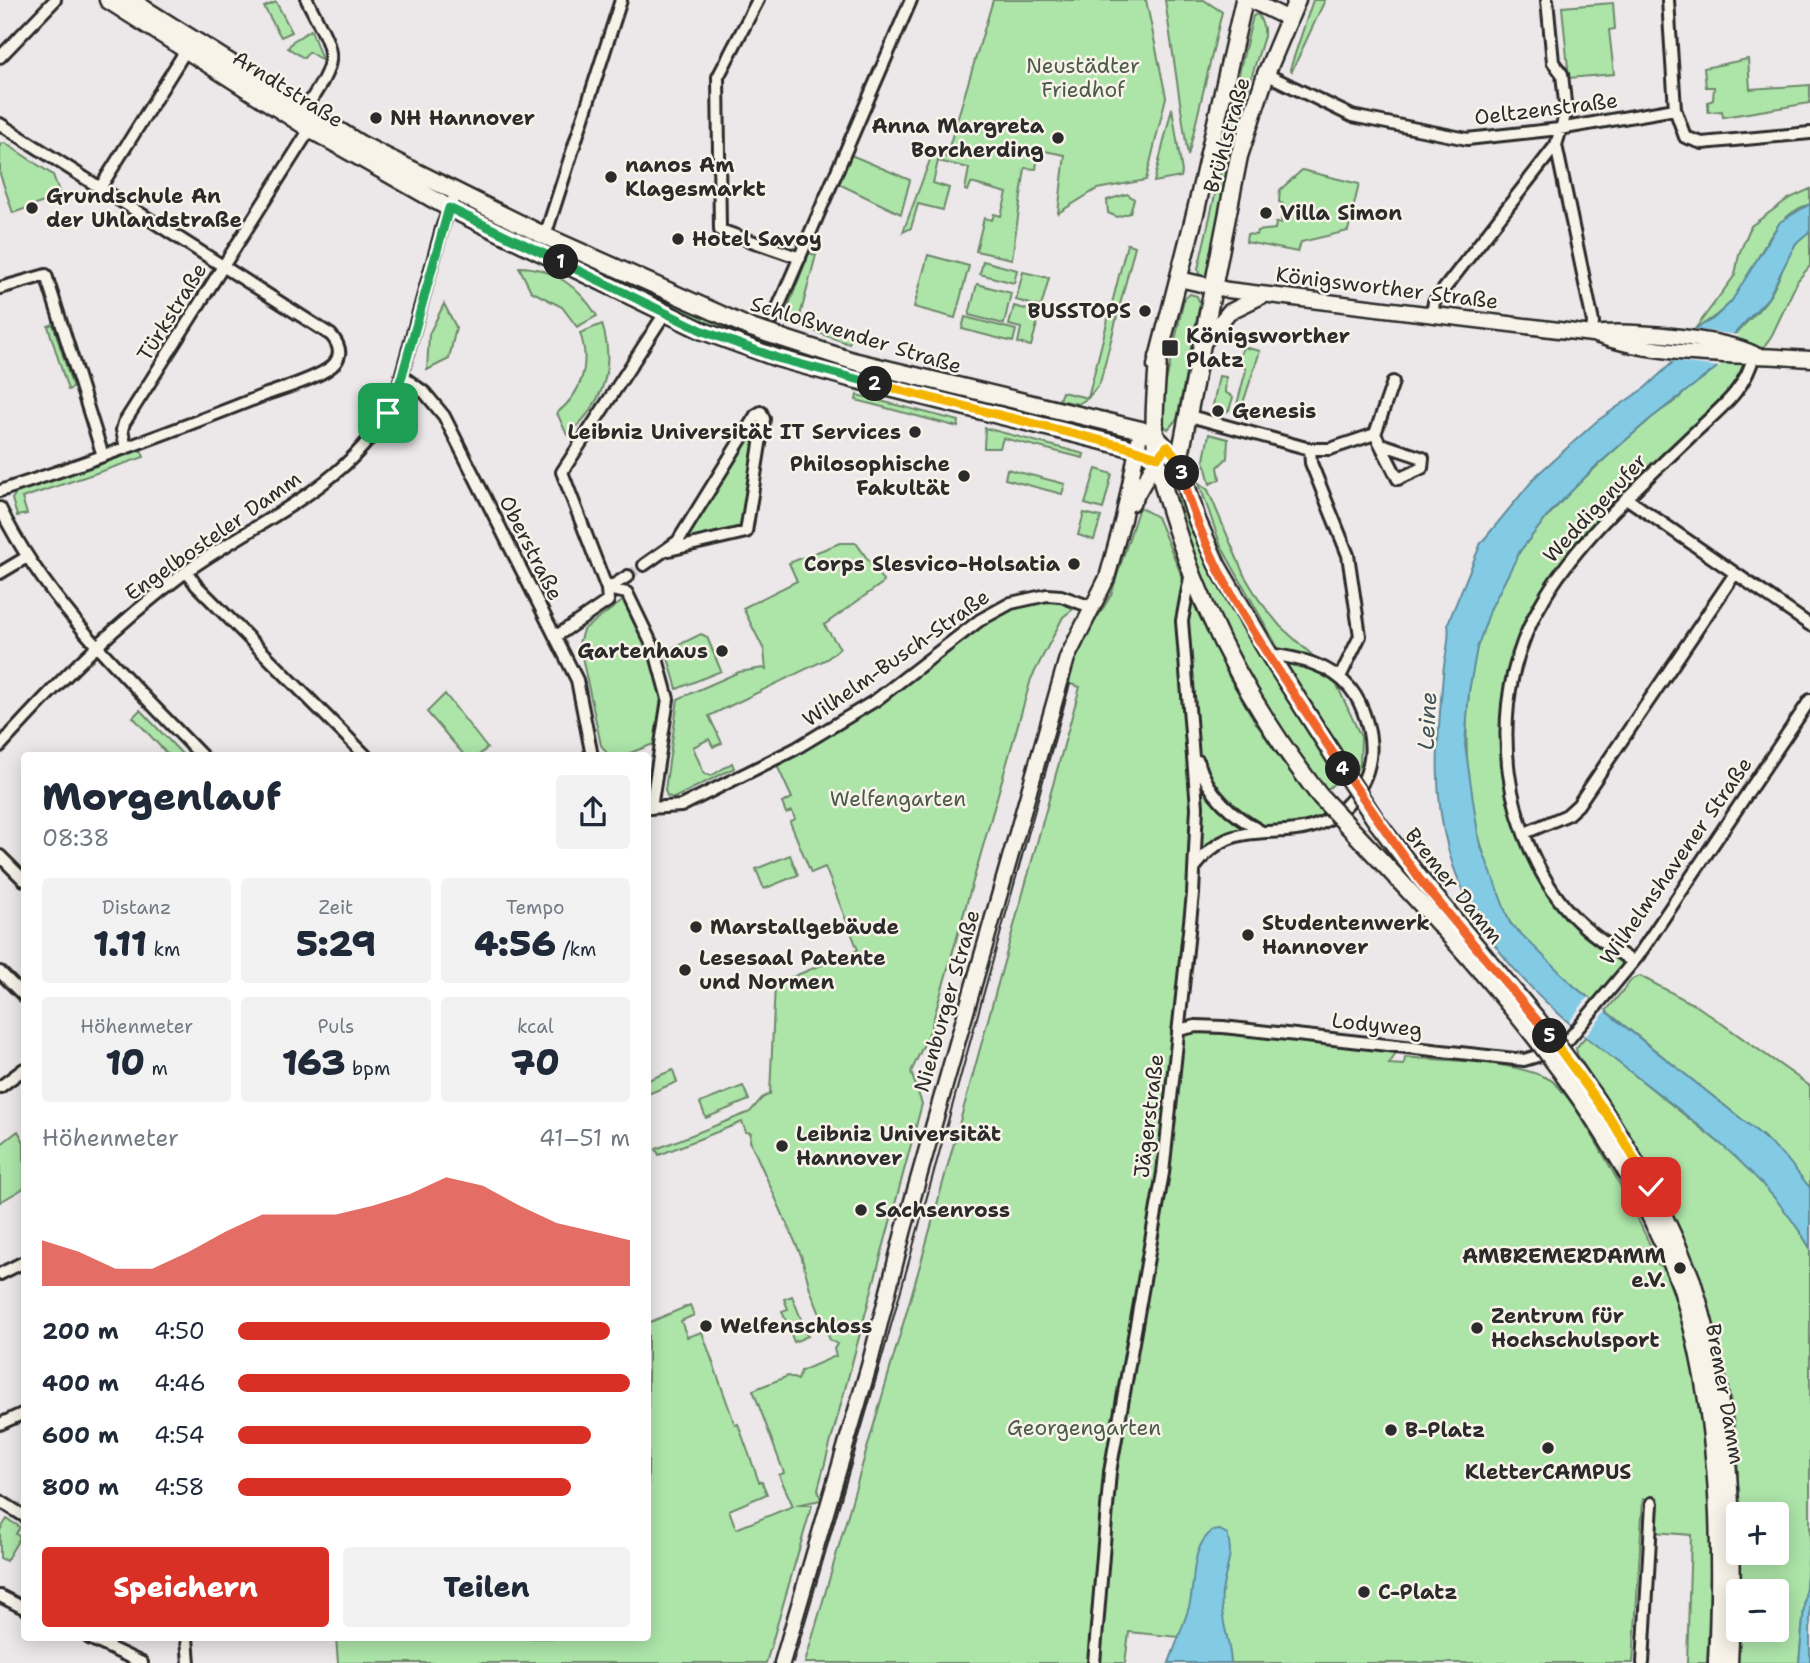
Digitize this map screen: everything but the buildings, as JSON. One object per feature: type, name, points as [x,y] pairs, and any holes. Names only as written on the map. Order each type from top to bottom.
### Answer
[{"type":"main road","name":"Arndtstraße","points":[[108,0],[310,129],[449,208]]},
{"type":"main road","name":"Arndtstraße","points":[[130,0],[360,144],[456,192]]},
{"type":"main road","name":"Brühlstraße","points":[[1179,279],[1244,0]]},
{"type":"main road","name":"Brühlstraße","points":[[1213,287],[1239,156],[1266,74],[1297,0]]},
{"type":"main road","name":"Schloßwender Straße","points":[[456,192],[545,236],[765,334],[853,361],[1155,442]]},
{"type":"main road","name":"Schloßwender Straße","points":[[449,208],[665,313],[745,346],[810,367],[1137,449]]},
{"type":"main road","points":[[1155,442],[1158,357],[1179,279]]},
{"type":"main road","points":[[1155,442],[1179,460],[1213,287]]},
{"type":"main road","points":[[1137,449],[1155,442],[1185,420]]},
{"type":"main road","name":"Bremer Damm","points":[[1155,442],[1166,495],[1191,572],[1237,676],[1276,739],[1319,795],[1460,948],[1573,1086],[1622,1158],[1685,1281],[1708,1332],[1726,1429],[1732,1562],[1729,1663]]},
{"type":"main road","name":"Bremer Damm","points":[[1179,460],[1197,520],[1217,565],[1269,654],[1346,775],[1420,880],[1592,1090],[1651,1187],[1685,1281],[1706,1380],[1717,1467],[1720,1561],[1717,1663]]},
{"type":"street","points":[[0,57],[55,0]]},
{"type":"street","points":[[304,111],[330,71],[332,56],[307,0]]},
{"type":"street","points":[[545,236],[621,0]]},
{"type":"street","points":[[758,0],[718,77],[720,230],[800,258]]},
{"type":"street","points":[[773,318],[800,258],[811,223],[911,0]]},
{"type":"street","points":[[1250,0],[1289,19]]},
{"type":"street","points":[[1547,0],[1553,62],[1562,74],[1566,112],[1556,145],[1593,321],[1592,334]]},
{"type":"street","points":[[1668,0],[1677,104],[1675,109],[1685,137],[1702,143],[1810,133]]},
{"type":"street","points":[[100,188],[186,50]]},
{"type":"street","name":"Oeltzenstraße","points":[[1266,74],[1352,116],[1467,139],[1559,129],[1675,109]]},
{"type":"street","points":[[0,124],[331,335],[339,351],[335,364],[328,369],[127,448],[0,491]]},
{"type":"street","name":"Türkstraße","points":[[127,448],[122,430],[124,423],[310,129]]},
{"type":"street","points":[[1432,315],[1434,302],[1556,145]]},
{"type":"street","name":"Engelbosteler Damm","points":[[0,746],[95,644],[187,572],[307,495],[353,457],[388,413],[402,376],[449,208],[456,192]]},
{"type":"street","points":[[0,288],[46,275],[103,456]]},
{"type":"street","name":"Königsworther Straße","points":[[1179,279],[1265,294],[1592,334],[1611,341],[1683,345],[1810,359]]},
{"type":"street","points":[[1202,344],[1229,313],[1265,294]]},
{"type":"street","points":[[555,637],[608,601],[607,589],[562,478],[567,463],[665,313]]},
{"type":"street","name":"Weddigenufer","points":[[1633,962],[1576,919],[1545,875],[1525,833],[1510,784],[1505,733],[1515,665],[1529,625],[1550,586],[1590,536],[1626,498],[1746,382],[1754,354]]},
{"type":"street","name":"Oberstraße","points":[[402,376],[425,393],[444,416],[577,680],[591,752]]},
{"type":"street","points":[[1185,420],[1310,449],[1330,449],[1378,439],[1393,382]]},
{"type":"street","points":[[645,565],[678,541],[756,415],[761,412],[764,419],[746,532],[669,550]]},
{"type":"street","name":"Nienburger Straße","points":[[1123,519],[1155,442]]},
{"type":"street","name":"Nienburger Straße","points":[[782,1663],[869,1366],[904,1229],[1068,658],[1107,578],[1123,519],[1137,449]]},
{"type":"street","points":[[1310,449],[1311,463],[1348,555],[1360,636],[1340,677]]},
{"type":"street","points":[[1626,498],[1810,625]]},
{"type":"street","points":[[0,508],[27,557],[95,644],[198,752]]},
{"type":"street","points":[[0,573],[27,557]]},
{"type":"street","points":[[187,572],[196,585],[362,752]]},
{"type":"street","name":"Jägerstraße","points":[[1094,1663],[1110,1472],[1163,1173],[1196,866],[1193,745],[1182,621],[1191,572]]},
{"type":"street","points":[[1525,833],[1567,815],[1578,805],[1734,575]]},
{"type":"street","points":[[607,589],[628,576]]},
{"type":"street","points":[[607,589],[627,593],[665,680],[668,699],[651,797]]},
{"type":"street","name":"Wilhelm-Busch-Straße","points":[[651,808],[681,806],[832,729],[903,681],[981,620],[1011,603],[1047,595],[1061,596],[1094,608]]},
{"type":"street","points":[[1196,866],[1209,850],[1227,839],[1262,832],[1300,830],[1329,818],[1347,806],[1365,780],[1371,750],[1370,736],[1352,690],[1340,677],[1311,662],[1269,654]]},
{"type":"street","name":"Wilhelmshavener Straße","points":[[1568,1040],[1633,962],[1810,700]]},
{"type":"street","points":[[1193,745],[1207,786],[1242,821],[1262,832]]},
{"type":"street","points":[[0,856],[21,877]]},
{"type":"street","points":[[0,972],[21,993]]},
{"type":"street","name":"Lodyweg","points":[[1178,1030],[1196,1026],[1223,1027],[1514,1059],[1538,1057],[1554,1051],[1568,1040]]},
{"type":"street","points":[[1554,1051],[1621,1145],[1647,1192],[1685,1281]]},
{"type":"street","points":[[0,1087],[21,1071]]},
{"type":"street","points":[[0,1274],[21,1264]]},
{"type":"street","points":[[0,1424],[21,1414]]},
{"type":"street","points":[[0,1501],[21,1514]]},
{"type":"street","points":[[1643,1663],[1652,1503]]},
{"type":"street","points":[[0,1596],[21,1606]]},
{"type":"street","points":[[95,1641],[142,1663]]},
{"type":"street","points":[[187,1641],[189,1663]]},
{"type":"green space","name":"Neustädter Friedhof","points":[[993,0],[1146,0],[1166,97],[1146,180],[1097,189],[1058,213],[1065,155],[1039,150],[1036,169],[1025,168],[1012,259],[976,251],[984,218],[992,220],[994,214],[1001,216],[1007,193],[971,183],[968,191],[965,190],[969,168],[938,161],[933,183],[949,188],[943,210],[918,204],[911,228],[903,232],[933,152],[946,157]]},
{"type":"green space","points":[[1165,0],[1204,0],[1222,12],[1188,156]]},
{"type":"green space","points":[[1313,0],[1325,0],[1292,71],[1290,69]]},
{"type":"green space","points":[[276,2],[292,32],[281,37],[264,7]]},
{"type":"green space","points":[[1613,3],[1615,29],[1609,30],[1614,74],[1569,78],[1562,7]]},
{"type":"green space","points":[[1258,14],[1264,28],[1264,36],[1234,134],[1206,277],[1200,278],[1198,269],[1224,156],[1226,127],[1253,16]]},
{"type":"green space","points":[[311,30],[322,60],[309,52],[304,58],[288,48],[293,41]]},
{"type":"green space","points":[[1748,59],[1750,89],[1810,85],[1810,103],[1723,117],[1722,111],[1708,112],[1708,102],[1713,100],[1714,87],[1706,87],[1704,68]]},
{"type":"green space","points":[[1172,108],[1181,177],[1154,182]]},
{"type":"green space","points":[[5,143],[53,175],[63,203],[58,204],[55,198],[13,213],[0,174],[0,144]]},
{"type":"green space","points":[[851,155],[910,180],[901,214],[839,184]]},
{"type":"green space","points":[[1302,170],[1359,184],[1348,231],[1301,242],[1298,252],[1246,242],[1247,234],[1256,235],[1257,231],[1275,229],[1276,223],[1281,223],[1283,204],[1279,202],[1280,190]]},
{"type":"green space","points":[[1810,189],[1810,204],[1795,211],[1772,233],[1730,303],[1695,329],[1735,275],[1739,254],[1751,226],[1788,199]]},
{"type":"green space","points":[[1127,194],[1134,199],[1130,213],[1117,217],[1108,213],[1107,200]]},
{"type":"green space","points":[[482,214],[562,252],[865,374],[801,359],[693,320],[481,218]]},
{"type":"green space","points":[[1810,231],[1810,266],[1798,280],[1772,335],[1746,374],[1624,496],[1529,625],[1507,709],[1518,811],[1559,898],[1633,962],[1597,1004],[1541,958],[1512,925],[1500,901],[1479,837],[1471,795],[1467,709],[1483,625],[1499,586],[1535,532],[1596,467],[1688,389],[1765,302],[1796,244]]},
{"type":"green space","points":[[1127,244],[1135,246],[1100,383],[1088,398]]},
{"type":"green space","points":[[809,253],[816,255],[800,316],[851,335],[849,344],[783,320]]},
{"type":"green space","points":[[928,255],[969,266],[955,318],[914,307]]},
{"type":"green space","points":[[983,261],[1017,270],[1014,283],[980,274]]},
{"type":"green space","points":[[519,267],[543,271],[564,281],[574,288],[597,316],[577,327],[562,307],[531,291]]},
{"type":"green space","points":[[1023,272],[1049,278],[1041,307],[1016,300]]},
{"type":"green space","points":[[977,284],[1011,293],[1004,324],[969,315]]},
{"type":"green space","points":[[1190,294],[1197,296],[1200,303],[1177,419],[1168,429],[1161,423],[1164,391],[1184,299]]},
{"type":"green space","points":[[444,304],[456,327],[449,359],[427,370],[429,334]]},
{"type":"green space","points":[[1014,306],[1040,313],[1031,346],[1018,343],[1021,328],[1009,325]]},
{"type":"green space","points":[[965,317],[1016,330],[1013,342],[962,329]]},
{"type":"green space","points":[[53,324],[73,388],[68,390],[48,326]]},
{"type":"green space","points":[[602,324],[607,356],[603,386],[589,412],[567,435],[557,413],[573,396],[582,377],[585,356],[580,333]]},
{"type":"green space","points":[[1243,347],[1260,351],[1241,409],[1236,408],[1246,370],[1239,359]]},
{"type":"green space","points":[[1219,376],[1226,377],[1225,392],[1233,397],[1229,410],[1220,416],[1212,410]]},
{"type":"green space","points":[[1062,392],[1088,398],[1078,404],[1059,400]]},
{"type":"green space","points":[[857,395],[959,421],[958,427],[856,400]]},
{"type":"green space","points":[[761,412],[746,532],[669,550]]},
{"type":"green space","points":[[985,428],[1084,454],[1083,458],[1003,438],[1000,448],[984,448]]},
{"type":"green space","points":[[1209,434],[1228,439],[1227,458],[1218,467],[1220,479],[1210,484],[1204,460]]},
{"type":"green space","points":[[141,450],[144,457],[22,498],[27,514],[17,516],[12,499],[17,492]]},
{"type":"green space","points":[[1007,469],[1065,484],[1062,494],[1005,479]]},
{"type":"green space","points":[[1096,469],[1112,474],[1103,509],[1085,504]]},
{"type":"green space","points":[[1199,483],[1208,490],[1244,575],[1259,600],[1280,626],[1331,672],[1361,737],[1360,764],[1354,775],[1280,663],[1277,646],[1221,546]]},
{"type":"green space","points":[[1177,494],[1192,533],[1229,606],[1340,779],[1325,791],[1272,721],[1212,607],[1172,497]]},
{"type":"green space","name":"Georgengarten","points":[[1139,507],[1157,517],[1230,679],[1256,723],[1284,764],[1329,818],[1227,839],[1196,866],[1178,1030],[1196,1026],[1400,1047],[1389,1064],[1404,1065],[1405,1057],[1478,1062],[1533,1073],[1549,1079],[1561,1089],[1592,1135],[1640,1224],[1658,1264],[1663,1267],[1693,1363],[1702,1412],[1710,1512],[1707,1663],[1687,1663],[1691,1535],[1654,1532],[1655,1500],[1643,1499],[1633,1663],[1169,1663],[1180,1637],[1129,1632],[1125,1663],[805,1663],[923,1255],[1080,687],[1067,683],[1080,646],[1111,595]]},
{"type":"green space","points":[[1084,513],[1101,517],[1094,540],[1078,535]]},
{"type":"green space","points":[[840,543],[856,543],[884,582],[824,625],[840,648],[827,659],[709,716],[722,743],[713,747],[709,739],[693,747],[704,774],[711,776],[732,763],[734,768],[674,798],[667,796],[665,790],[678,699],[739,672],[763,668],[766,670],[764,650],[743,608],[797,581],[789,563]]},
{"type":"green space","name":"Welfengarten","points":[[1047,595],[1081,603],[1063,617],[1031,679],[930,1031],[911,1072],[922,1104],[818,1489],[821,1500],[796,1505],[812,1505],[766,1663],[338,1663],[336,1641],[651,1641],[651,1322],[690,1305],[694,1315],[681,1321],[687,1337],[702,1332],[735,1425],[738,1424],[759,1482],[762,1482],[767,1494],[729,1510],[736,1529],[793,1506],[779,1475],[784,1473],[753,1390],[788,1376],[798,1380],[801,1371],[836,1356],[834,1349],[837,1344],[830,1340],[810,1289],[801,1255],[750,1141],[751,1133],[746,1132],[742,1122],[659,1155],[656,1149],[750,1112],[762,1098],[770,1094],[775,984],[858,950],[825,867],[811,873],[790,822],[795,819],[792,811],[786,813],[782,803],[792,798],[775,761],[832,729],[980,620]]},
{"type":"green space","points":[[624,600],[654,662],[659,681],[662,705],[656,743],[633,752],[606,752],[601,745],[579,643],[583,630]]},
{"type":"green space","points":[[701,634],[707,637],[721,671],[677,689],[666,651]]},
{"type":"green space","points":[[445,694],[487,748],[482,752],[462,752],[427,712]]},
{"type":"green space","points":[[140,710],[180,752],[165,752],[133,717]]},
{"type":"green space","points":[[790,855],[798,875],[764,889],[756,869]]},
{"type":"green space","points":[[1640,976],[1697,1006],[1810,1086],[1810,1188],[1764,1137],[1606,1011],[1632,979]]},
{"type":"green space","points":[[1586,1036],[1748,1166],[1784,1206],[1810,1248],[1810,1542],[1799,1663],[1733,1663],[1734,1642],[1789,1642],[1789,1579],[1737,1579],[1737,1565],[1789,1565],[1789,1502],[1739,1502],[1737,1444],[1727,1379],[1697,1272],[1659,1183],[1577,1054],[1576,1048]]},
{"type":"green space","points":[[673,1070],[677,1082],[651,1093],[651,1079]]},
{"type":"green space","points":[[743,1086],[749,1100],[706,1118],[700,1103]]},
{"type":"green space","points":[[18,1131],[21,1136],[21,1190],[0,1202],[0,1145]]},
{"type":"green space","points":[[792,1296],[801,1319],[797,1323],[808,1336],[794,1342],[782,1311],[788,1309],[784,1299]]},
{"type":"green space","points":[[7,1519],[20,1527],[16,1534],[20,1537],[6,1561],[0,1558],[0,1530]]},
{"type":"water","points":[[1810,204],[1810,231],[1796,243],[1768,298],[1734,334],[1716,368],[1650,419],[1594,468],[1550,513],[1520,551],[1491,608],[1477,648],[1469,691],[1465,745],[1479,841],[1510,923],[1575,987],[1754,1129],[1786,1158],[1810,1188],[1810,1248],[1770,1193],[1722,1145],[1561,1016],[1513,968],[1474,913],[1448,849],[1440,805],[1438,762],[1448,623],[1481,543],[1537,475],[1597,421],[1646,387],[1672,363],[1695,329],[1713,319],[1731,302],[1780,222]]},
{"type":"water","points":[[1220,1530],[1227,1534],[1230,1549],[1221,1602],[1231,1663],[1169,1663],[1189,1607],[1196,1556],[1205,1538],[1212,1531]]},
{"type":"water","points":[[1810,1542],[1810,1663],[1799,1663]]},
{"type":"pier","points":[[1693,329],[1739,335],[1720,367],[1670,361]]},
{"type":"pier","points":[[1588,997],[1606,1011],[1586,1036],[1569,1022]]},
{"type":"tunnel","points":[[628,576],[644,565]]},
{"type":"tram line","points":[[793,1663],[880,1365],[1070,684]]},
{"type":"place","name":"NH Hannover","points":[[376,118]]},
{"type":"place","name":"Anna Margreta Borcherding","points":[[1058,138]]},
{"type":"place","name":"nanos Am Klagesmarkt","points":[[611,177]]},
{"type":"place","name":"Grundschule An der Uhlandstraße","points":[[32,208]]},
{"type":"place","name":"Villa Simon","points":[[1266,213]]},
{"type":"place","name":"Hotel Savoy","points":[[678,239]]},
{"type":"place","name":"BUSSTOPS","points":[[1145,311]]},
{"type":"place","name":"Königsworther Platz","points":[[1170,348]]},
{"type":"place","name":"Genesis","points":[[1218,411]]},
{"type":"place","name":"Leibniz Universität IT Services","points":[[915,432]]},
{"type":"place","name":"Philosophische Fakultät","points":[[964,476]]},
{"type":"place","name":"Corps Slesvico-Holsatia","points":[[1074,564]]},
{"type":"place","name":"Gartenhaus","points":[[722,651]]},
{"type":"place","name":"Marstallgebäude","points":[[696,927]]},
{"type":"place","name":"Studentenwerk Hannover","points":[[1248,935]]},
{"type":"place","name":"Lesesaal Patente und Normen","points":[[685,970]]},
{"type":"place","name":"Leibniz Universität Hannover","points":[[782,1146]]},
{"type":"place","name":"Sachsenross","points":[[861,1210]]},
{"type":"place","name":"AMBREMERDAMM e.V.","points":[[1680,1268]]},
{"type":"place","name":"Welfenschloss","points":[[706,1326]]},
{"type":"place","name":"Zentrum für Hochschulsport","points":[[1477,1328]]},
{"type":"place","name":"B-Platz","points":[[1391,1430]]},
{"type":"place","name":"KletterCAMPUS","points":[[1548,1448]]},
{"type":"place","name":"C-Platz","points":[[1364,1592]]},
{"type":"route","points":[[388,413],[402,376],[449,208],[703,331],[777,358],[1137,449],[1158,457],[1167,446],[1179,460],[1197,520],[1234,596],[1377,822],[1420,880],[1536,1018],[1592,1090],[1651,1187]]},
{"type":"water label","name":"Leine","points":[[1427,721]]}]
